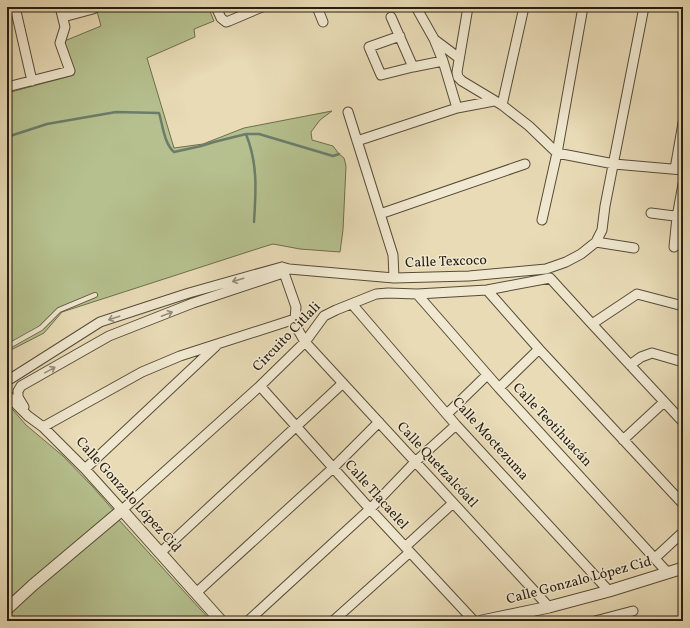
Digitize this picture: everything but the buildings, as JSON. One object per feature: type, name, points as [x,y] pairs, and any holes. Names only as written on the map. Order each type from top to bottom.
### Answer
[{"type":"street","points":[[15,7],[32,80]]},
{"type":"street","points":[[7,87],[70,71],[60,43],[65,27],[60,7]]},
{"type":"street","points":[[216,7],[221,18],[226,22],[262,7]]},
{"type":"street","points":[[316,7],[323,22]]},
{"type":"street","points":[[416,7],[434,39],[443,61],[457,108]]},
{"type":"street","points":[[468,7],[459,58],[457,72],[458,77],[498,103],[529,126],[557,153],[614,164],[679,169],[683,123]]},
{"type":"street","points":[[498,103],[524,7]]},
{"type":"street","points":[[542,220],[557,153],[583,7]]},
{"type":"street","points":[[634,248],[596,242],[602,230],[605,206],[644,7]]},
{"type":"street","points":[[63,17],[92,9]]},
{"type":"street","points":[[392,17],[413,67]]},
{"type":"street","points":[[400,36],[369,47],[381,75],[443,61]]},
{"type":"street","points":[[434,39],[459,58]]},
{"type":"street","points":[[357,141],[457,108],[498,103]]},
{"type":"street","points":[[348,112],[393,255],[394,278]]},
{"type":"street","points":[[380,214],[525,164]]},
{"type":"street","points":[[674,247],[680,217],[683,184]]},
{"type":"street","points":[[651,213],[680,217]]},
{"type":"street","name":"Calle Texcoco","points":[[7,381],[100,322],[190,293],[285,270],[394,278],[469,276],[546,269],[566,262],[581,254],[596,242]]},
{"type":"street","points":[[43,427],[142,372],[180,356],[295,319],[296,307],[285,270]]},
{"type":"street","name":"Calle Texcoco","points":[[28,416],[18,397],[18,391],[21,386],[109,336],[193,303],[285,270]]},
{"type":"street","name":"Circuito Citlali","points":[[7,609],[33,585],[122,510],[260,386],[305,342],[324,316],[376,294],[417,294],[487,290],[550,278],[683,422]]},
{"type":"street","points":[[487,290],[539,349],[683,504]]},
{"type":"street","name":"Calle Teotihuacán","points":[[417,294],[487,375],[668,573]]},
{"type":"street","points":[[592,324],[637,294],[683,306]]},
{"type":"street","name":"Calle Moctezuma","points":[[352,304],[456,425],[610,591]]},
{"type":"street","name":"Calle Quetzalcóatl","points":[[295,319],[297,328],[305,342],[549,607]]},
{"type":"street","points":[[85,469],[219,343]]},
{"type":"street","points":[[499,388],[539,349]]},
{"type":"street","points":[[630,365],[641,357],[652,353],[683,362]]},
{"type":"street","points":[[447,414],[487,375]]},
{"type":"street","points":[[160,552],[343,383]]},
{"type":"street","name":"Calle Tlacaelel","points":[[260,386],[407,550],[474,621]]},
{"type":"street","name":"Calle Gonzalo López Cid","points":[[7,396],[28,416],[43,427],[85,469],[221,621]]},
{"type":"street","points":[[624,440],[664,402]]},
{"type":"street","points":[[196,593],[333,468],[379,422]]},
{"type":"street","points":[[248,621],[370,509],[415,462],[456,425]]},
{"type":"street","points":[[333,621],[453,504]]},
{"type":"street","points":[[655,558],[683,532]]},
{"type":"street","name":"Calle Gonzalo López Cid","points":[[482,621],[549,607],[610,591],[683,568]]},
{"type":"street","points":[[595,621],[633,611]]},
{"type":"lane","points":[[7,347],[41,328],[59,310],[95,295]]},
{"type":"green space","points":[[208,7],[214,21],[194,29],[195,37],[147,58],[174,148],[203,144],[244,128],[332,111],[320,120],[311,132],[312,140],[333,146],[344,158],[346,166],[343,230],[340,252],[300,249],[273,244],[263,247],[62,312],[44,333],[7,352],[7,93],[74,75],[62,42],[101,26],[96,8]]},
{"type":"green space","points":[[7,403],[26,425],[63,456],[114,511],[7,600]]},
{"type":"green space","points":[[119,520],[211,621],[7,621],[7,614]]},
{"type":"waterway","points":[[7,137],[47,124],[116,112],[159,113],[166,139],[174,152],[246,134],[259,134],[333,156],[339,154]]},
{"type":"waterway","points":[[246,134],[253,156],[256,188],[254,222]]}]
